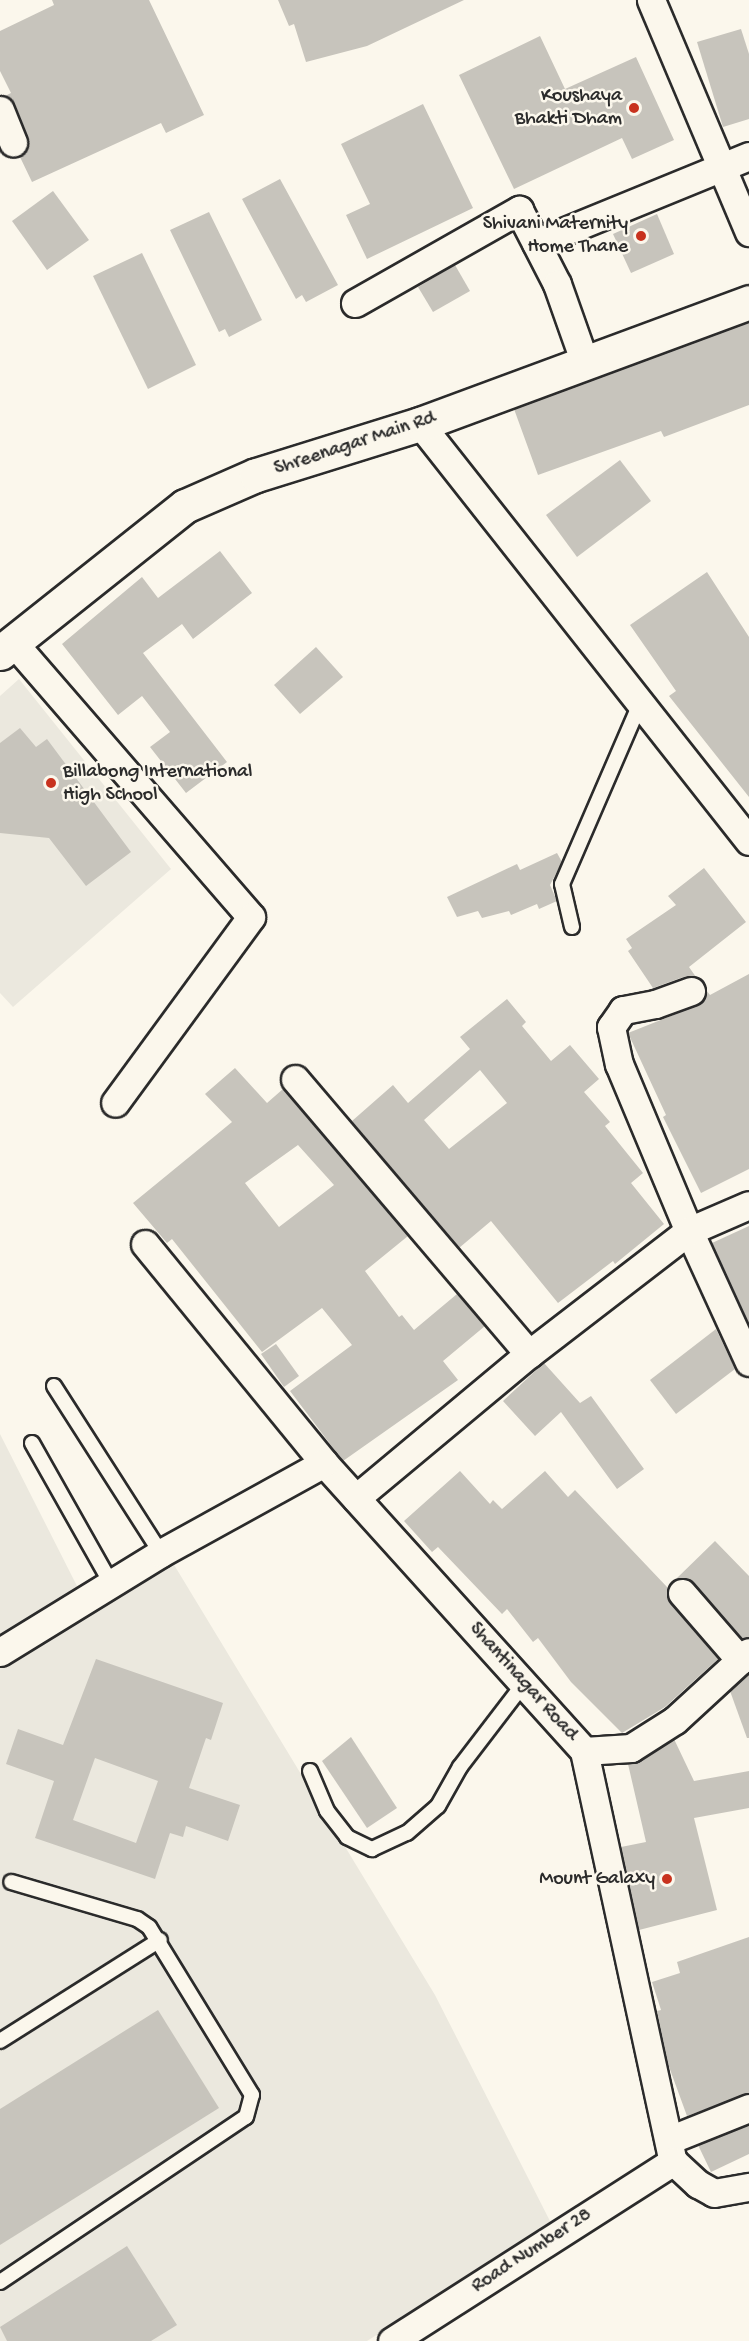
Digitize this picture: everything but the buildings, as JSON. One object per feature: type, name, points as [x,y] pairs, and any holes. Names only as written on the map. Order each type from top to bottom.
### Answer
[{"type":"street","points":[[651,0],[749,232]]},
{"type":"street","points":[[0,110],[13,143]]},
{"type":"street","points":[[536,243],[749,156]]},
{"type":"street","points":[[355,303],[519,210],[557,284],[585,363]]},
{"type":"street","name":"Shreenagar Main Rd","points":[[6,647],[185,506],[256,475],[420,424],[749,302]]},
{"type":"street","points":[[420,424],[639,706],[749,841]]},
{"type":"street","points":[[6,647],[251,917],[115,1103]]},
{"type":"street","points":[[691,991],[655,1004],[623,1010],[611,1027],[619,1064],[689,1231],[749,1362]]},
{"type":"street","points":[[295,1079],[529,1354]]},
{"type":"street","points":[[356,1498],[529,1354],[689,1231],[749,1205]]},
{"type":"street","name":"Shantinagar Road","points":[[145,1244],[324,1463],[525,1682],[584,1751],[671,2150]]},
{"type":"street","points":[[0,1653],[160,1553],[324,1463]]},
{"type":"street","points":[[584,1751],[631,1748],[675,1720],[745,1656],[682,1593]]},
{"type":"street","name":"Road Number 28","points":[[392,2341],[671,2150],[749,2108]]},
{"type":"street","points":[[671,2150],[698,2184],[714,2193],[749,2187]]},
{"type":"lane","points":[[572,927],[562,884],[639,706]]},
{"type":"lane","points":[[54,1386],[160,1553]]},
{"type":"lane","points":[[32,1443],[112,1585]]},
{"type":"lane","points":[[310,1770],[327,1811],[346,1837],[372,1849],[407,1833],[438,1806],[460,1767],[525,1682]]},
{"type":"lane","points":[[0,2282],[246,2117],[252,2107],[252,2095],[160,1940],[137,1918],[11,1882]]},
{"type":"lane","points":[[0,2041],[160,1940]]},
{"type":"shaded area","name":"Billabong International High School","points":[[19,679],[171,869],[13,1007],[0,993],[0,696]]},
{"type":"shaded area","points":[[0,1434],[77,1586],[159,1540],[435,1995],[552,2225],[367,2341],[0,2341]]},
{"type":"place","name":"Koushaya Bhakti Dham","points":[[634,108]]},
{"type":"place","name":"Shivani Maternity Home Thane","points":[[641,236]]},
{"type":"place","name":"Billabong International High School","points":[[51,783]]},
{"type":"place","name":"Mount Galaxy","points":[[667,1879]]}]
